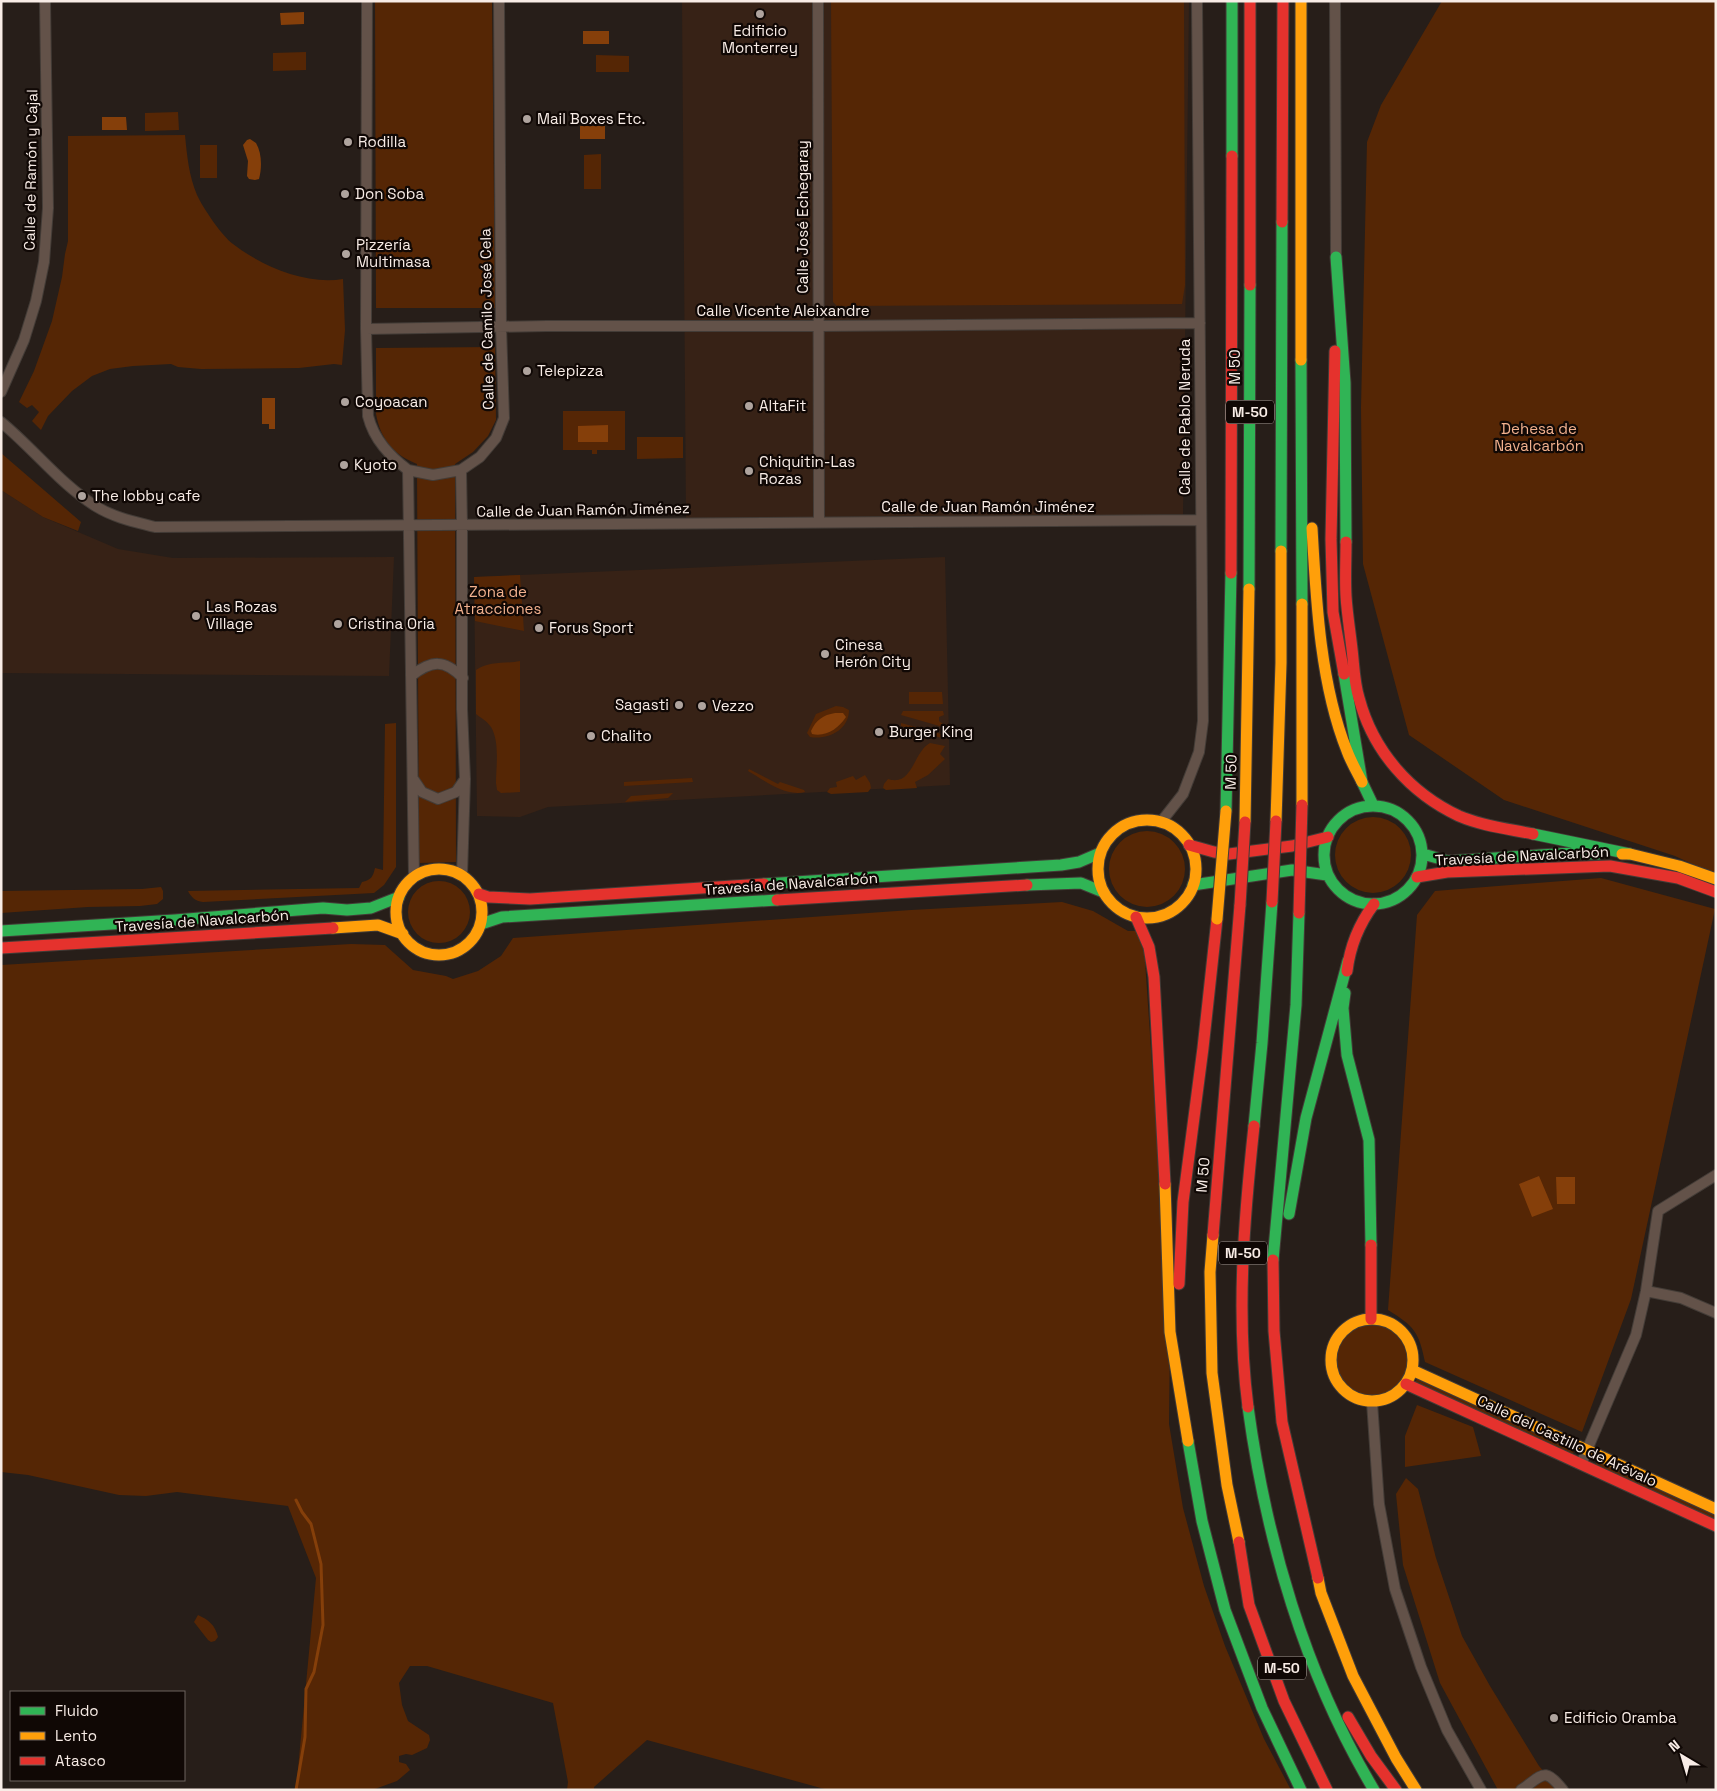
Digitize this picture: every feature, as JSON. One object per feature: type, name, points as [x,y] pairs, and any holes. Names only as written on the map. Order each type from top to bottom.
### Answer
[{"type":"main road","points":[[1187,1434],[1180,1356],[1179,1275],[1182,1202],[1203,1048],[1217,919],[1226,810],[1232,508],[1232,1]]},
{"type":"main road","name":"M 50","points":[[1239,1540],[1227,1485],[1212,1373],[1210,1272],[1240,905],[1244,822],[1249,644],[1250,1]]},
{"type":"main road","name":"M-50","points":[[1283,1],[1281,663],[1272,902],[1244,1240],[1242,1301],[1244,1360],[1252,1438],[1273,1542],[1290,1600],[1307,1650],[1335,1716],[1374,1790]]},
{"type":"main road","points":[[1301,1],[1302,804],[1296,1005],[1273,1262],[1274,1331],[1282,1422],[1321,1593],[1353,1676],[1396,1758],[1416,1790]]},
{"type":"main road","points":[[1336,257],[1331,539],[1333,612],[1362,782]]},
{"type":"main road","points":[[1336,257],[1345,383],[1346,596],[1358,696],[1366,721],[1374,737],[1396,769],[1415,789],[1460,816],[1489,825],[1630,854]]},
{"type":"main road","points":[[1193,886],[1225,879],[1292,870],[1327,875],[1324,857],[1332,828],[1343,816],[1357,808],[1373,806],[1344,746],[1332,703],[1322,654],[1311,513],[1311,450],[1302,302]]},
{"type":"main road","name":"Travesía de Navalcarbón","points":[[1327,875],[1340,892],[1362,903],[1374,904],[1387,902],[1399,897],[1417,877],[1422,854],[1420,839],[1413,825],[1402,815],[1388,808],[1373,806]]},
{"type":"main road","points":[[1103,892],[1098,873],[1100,854],[1107,840],[1118,830],[1132,822],[1146,820],[1161,822],[1173,827],[1190,845],[1196,865],[1193,886],[1188,896],[1170,912],[1148,918],[1136,917],[1149,948],[1154,977],[1166,1193],[1170,1332],[1202,1521],[1225,1610],[1262,1708],[1301,1790]]},
{"type":"main road","points":[[1190,845],[1229,854],[1292,846],[1328,837]]},
{"type":"main road","name":"Travesía de Navalcarbón","points":[[479,894],[488,897],[530,899],[1061,865],[1079,862],[1100,854]]},
{"type":"main road","name":"Travesía de Navalcarbón","points":[[1422,854],[1448,862],[1573,854],[1630,854],[1680,866],[1716,879]]},
{"type":"main road","name":"Travesía de Navalcarbón","points":[[1417,877],[1447,872],[1610,866],[1678,878],[1716,892]]},
{"type":"main road","points":[[402,934],[396,910],[399,897],[414,877],[425,871],[438,869],[450,870],[469,880],[479,894],[482,904],[481,924]]},
{"type":"main road","name":"Travesía de Navalcarbón","points":[[1,948],[378,925],[402,934],[410,944],[421,951],[433,955],[445,955],[468,945],[476,935],[481,924],[502,917],[1062,883],[1081,883],[1103,892],[1117,908],[1136,917]]},
{"type":"main road","name":"Travesía de Navalcarbón","points":[[1,931],[323,908],[347,910],[372,908],[399,897]]},
{"type":"main road","points":[[1288,1228],[1292,1191],[1306,1120],[1348,961],[1360,926],[1374,904]]},
{"type":"main road","points":[[1348,961],[1343,1008],[1347,1055],[1369,1140],[1371,1319]]},
{"type":"main road","points":[[1280,1399],[1286,1246]]},
{"type":"main road","points":[[1384,1320],[1404,1334],[1411,1345],[1414,1358],[1412,1370],[1406,1384],[1396,1394],[1385,1400],[1372,1402],[1359,1400],[1347,1394],[1338,1386],[1332,1374],[1330,1361],[1332,1348],[1342,1332],[1358,1321],[1384,1320]]},
{"type":"main road","name":"Calle del Castillo de Arévalo","points":[[1412,1370],[1716,1509]]},
{"type":"main road","name":"Calle del Castillo de Arévalo","points":[[1406,1384],[1716,1526]]},
{"type":"main road","points":[[1239,1540],[1249,1605],[1284,1701],[1327,1790]]},
{"type":"main road","name":"M-50","points":[[1239,1540],[1262,1615],[1293,1698],[1338,1790]]},
{"type":"main road","points":[[1290,1600],[1317,1649],[1343,1708],[1371,1756],[1396,1790]]},
{"type":"street","name":"Calle de Ramón y Cajal","points":[[1,392],[24,340],[36,301],[44,262],[48,208],[46,1]]},
{"type":"street","points":[[367,1],[366,329],[368,416],[371,428],[377,438],[392,457],[408,470],[433,474],[460,470],[465,779],[462,875]]},
{"type":"street","name":"Calle de Camilo José Cela","points":[[460,470],[480,457],[496,438],[504,418],[501,328],[499,1]]},
{"type":"street","name":"Calle José Echegaray","points":[[818,1],[819,522]]},
{"type":"street","name":"Calle de Pablo Neruda","points":[[1161,822],[1183,794],[1199,752],[1203,721],[1197,1]]},
{"type":"street","points":[[1335,1],[1336,257]]},
{"type":"street","name":"Calle Vicente Aleixandre","points":[[366,329],[547,326],[1200,323]]},
{"type":"street","name":"Calle de Juan Ramón Jiménez","points":[[1,422],[15,433],[68,485],[98,507],[125,520],[156,528],[1200,520]]},
{"type":"street","points":[[408,470],[414,877]]},
{"type":"street","points":[[411,676],[428,665],[437,663],[448,665],[463,678]]},
{"type":"street","points":[[413,779],[422,792],[438,798],[456,792],[465,779]]},
{"type":"street","points":[[1581,1464],[1636,1335],[1646,1290],[1658,1212],[1716,1175]]},
{"type":"street","points":[[1646,1290],[1681,1298],[1716,1313]]},
{"type":"street","points":[[1372,1402],[1379,1504],[1395,1589],[1421,1667],[1447,1730],[1481,1790]]},
{"type":"street","points":[[1521,1790],[1540,1776],[1546,1775],[1553,1777],[1563,1790]]},
{"type":"shaded area","points":[[682,1],[1189,1],[1183,516],[686,520]]},
{"type":"shaded area","points":[[304,12],[304,24],[281,25],[280,13]]},
{"type":"shaded area","points":[[583,31],[609,31],[609,44],[583,44]]},
{"type":"shaded area","points":[[102,117],[126,117],[127,130],[102,130]]},
{"type":"shaded area","points":[[580,126],[605,126],[605,139],[580,139]]},
{"type":"shaded area","points":[[250,139],[256,143],[260,156],[260,175],[259,179],[255,180],[249,179],[247,176],[248,161],[243,145]]},
{"type":"shaded area","points":[[262,398],[275,398],[275,429],[269,429],[269,424],[262,424]]},
{"type":"shaded area","points":[[608,425],[608,442],[578,442],[578,426]]},
{"type":"shaded area","name":"Las Rozas Village","points":[[1,490],[43,517],[118,549],[173,558],[394,557],[389,676],[1,673]]},
{"type":"shaded area","points":[[945,557],[950,785],[548,807],[520,817],[477,816],[474,577]]},
{"type":"shaded area","points":[[843,713],[846,717],[839,725],[827,733],[812,734],[811,731],[818,721],[827,715]]},
{"type":"shaded area","points":[[1539,1176],[1553,1209],[1532,1217],[1519,1184]]},
{"type":"shaded area","points":[[1556,1177],[1575,1177],[1575,1204],[1557,1204]]},
{"type":"green space","points":[[375,1],[492,1],[495,308],[376,308]]},
{"type":"green space","points":[[831,1],[1184,1],[1185,285],[1182,304],[837,306],[833,302]]},
{"type":"green space","name":"Dehesa de Navalcarbón","points":[[1442,1],[1716,1],[1716,875],[1675,856],[1504,800],[1409,735],[1363,564],[1361,408],[1367,142],[1381,105]]},
{"type":"green space","points":[[306,52],[306,70],[273,71],[273,53]]},
{"type":"green space","points":[[596,55],[629,56],[629,72],[596,72]]},
{"type":"green space","points":[[178,112],[179,130],[145,131],[145,113]]},
{"type":"green space","points":[[185,135],[190,173],[197,195],[213,221],[233,244],[271,267],[300,277],[329,280],[343,279],[345,330],[342,365],[334,364],[299,368],[201,369],[178,367],[171,364],[110,369],[92,376],[72,391],[48,416],[41,430],[32,421],[39,412],[32,405],[27,408],[19,402],[34,371],[52,321],[62,277],[68,241],[68,136]]},
{"type":"green space","points":[[200,145],[217,145],[217,178],[200,178]]},
{"type":"green space","points":[[601,154],[601,189],[584,189],[584,155]]},
{"type":"green space","points":[[495,347],[496,420],[488,436],[473,452],[455,464],[456,862],[419,863],[417,464],[401,456],[389,445],[378,423],[376,414],[376,348]]},
{"type":"green space","points":[[563,411],[625,411],[625,450],[597,450],[597,454],[592,454],[592,450],[563,450]]},
{"type":"green space","points":[[637,437],[683,437],[683,458],[637,459]]},
{"type":"green space","points":[[1,453],[81,522],[78,531],[43,517],[1,490]]},
{"type":"green space","name":"Zona de Atracciones","points":[[520,575],[524,631],[475,621],[474,577]]},
{"type":"green space","points":[[520,661],[520,792],[501,793],[497,790],[496,783],[497,755],[494,733],[488,723],[476,714],[476,670],[486,665]]},
{"type":"green space","points":[[909,692],[942,692],[943,704],[909,704]]},
{"type":"green space","points":[[836,706],[849,710],[848,717],[841,728],[824,737],[810,737],[807,733],[816,714]]},
{"type":"green space","points":[[903,711],[943,711],[944,715],[939,717],[939,721],[943,724],[943,727],[901,715]]},
{"type":"green space","points":[[396,723],[396,867],[384,885],[374,893],[203,902],[192,897],[188,891],[359,888],[362,882],[371,878],[375,868],[383,870],[385,724]]},
{"type":"green space","points":[[901,723],[945,735],[945,739],[901,726]]},
{"type":"green space","points":[[930,743],[945,746],[940,754],[945,759],[928,775],[915,782],[917,788],[886,790],[883,788],[888,779],[896,780],[903,778],[924,747]]},
{"type":"green space","points":[[749,769],[778,784],[780,782],[805,792],[797,793],[782,790],[748,771]]},
{"type":"green space","points":[[865,775],[871,788],[868,792],[831,794],[827,792],[830,788],[837,787],[836,782],[853,776],[856,780]]},
{"type":"green space","points":[[692,778],[693,782],[624,786],[624,782]]},
{"type":"green space","points":[[673,793],[668,798],[625,802],[631,796]]},
{"type":"green space","points":[[1373,817],[1387,820],[1400,828],[1408,841],[1411,855],[1408,869],[1400,882],[1387,890],[1373,893],[1359,890],[1346,882],[1338,869],[1335,855],[1338,841],[1346,828],[1359,820]]},
{"type":"green space","points":[[1147,831],[1161,834],[1174,842],[1182,855],[1185,869],[1182,883],[1174,896],[1161,904],[1147,907],[1133,904],[1120,896],[1112,883],[1109,869],[1112,855],[1120,842],[1133,834]]},
{"type":"green space","points":[[1601,878],[1715,909],[1631,1299],[1582,1432],[1425,1362],[1418,1337],[1414,1331],[1388,1310],[1417,915],[1435,891]]},
{"type":"green space","points":[[433,881],[445,881],[461,890],[468,900],[470,912],[468,924],[461,934],[445,943],[433,943],[422,938],[413,929],[408,918],[408,906],[413,895],[422,886]]},
{"type":"green space","points":[[161,887],[163,899],[157,904],[1,913],[1,891],[142,889]]},
{"type":"green space","points":[[1062,902],[1093,911],[1128,931],[1143,931],[1170,1332],[1169,1424],[1183,1508],[1204,1586],[1225,1646],[1264,1739],[1291,1790],[828,1790],[647,1740],[594,1787],[594,1790],[567,1790],[568,1782],[553,1703],[427,1666],[410,1666],[399,1683],[402,1705],[408,1721],[429,1735],[430,1740],[427,1748],[412,1755],[399,1756],[399,1762],[406,1764],[410,1770],[397,1781],[372,1790],[296,1790],[316,1578],[288,1506],[177,1492],[146,1496],[119,1495],[28,1475],[1,1472],[1,965],[351,944],[385,945],[413,970],[453,979],[478,971],[501,956],[513,938],[911,910]]},
{"type":"green space","points":[[1379,1325],[1398,1335],[1406,1347],[1408,1361],[1406,1375],[1398,1387],[1386,1395],[1365,1397],[1346,1387],[1338,1375],[1336,1354],[1346,1335],[1358,1327]]},
{"type":"green space","points":[[1417,1379],[1574,1451],[1572,1455],[1415,1383]]},
{"type":"green space","points":[[1417,1405],[1473,1427],[1481,1456],[1405,1467],[1405,1436]]},
{"type":"green space","points":[[1597,1461],[1716,1515],[1716,1520],[1595,1465]]},
{"type":"green space","points":[[1406,1478],[1418,1489],[1436,1558],[1462,1636],[1539,1766],[1560,1790],[1498,1790],[1440,1683],[1403,1565],[1396,1494]]},
{"type":"green space","points":[[198,1615],[213,1626],[218,1637],[215,1641],[211,1642],[208,1640],[194,1622]]},
{"type":"waterway","points":[[296,1500],[311,1524],[321,1564],[323,1625],[314,1672],[306,1689],[305,1737],[296,1790]]},
{"type":"traffic: fast","points":[[1232,1],[1232,156]]},
{"type":"traffic: fast","points":[[1281,551],[1282,222]]},
{"type":"traffic: fast","points":[[1336,257],[1345,383],[1346,542]]},
{"type":"traffic: fast","points":[[1249,589],[1250,285]]},
{"type":"traffic: fast","points":[[1301,360],[1302,604]]},
{"type":"traffic: fast","points":[[1226,811],[1231,573]]},
{"type":"traffic: fast","points":[[1344,674],[1362,782],[1373,805]]},
{"type":"traffic: fast","points":[[1373,806],[1392,810],[1408,820],[1418,836],[1422,855],[1418,874],[1408,890],[1392,900],[1373,904],[1354,900],[1338,890],[1328,874],[1324,855],[1328,836],[1338,820],[1354,810],[1373,806]]},
{"type":"traffic: fast","points":[[1533,834],[1630,854]]},
{"type":"traffic: fast","points":[[764,884],[1061,865],[1079,862],[1100,853]]},
{"type":"traffic: fast","points":[[1423,854],[1448,861],[1573,853],[1598,854]]},
{"type":"traffic: fast","points":[[1193,885],[1292,870],[1327,875]]},
{"type":"traffic: fast","points":[[1027,885],[1081,883],[1103,892]]},
{"type":"traffic: fast","points":[[1,931],[323,908],[347,910],[371,908],[399,897]]},
{"type":"traffic: fast","points":[[481,924],[502,917],[777,900]]},
{"type":"traffic: fast","points":[[1254,1126],[1272,902]]},
{"type":"traffic: fast","points":[[1273,1260],[1296,1005],[1299,913]]},
{"type":"traffic: fast","points":[[1289,1214],[1306,1118],[1348,961]]},
{"type":"traffic: fast","points":[[1345,993],[1343,1008],[1347,1055],[1369,1140],[1371,1245]]},
{"type":"traffic: fast","points":[[1248,1407],[1266,1506],[1292,1605],[1328,1700],[1374,1790]]},
{"type":"traffic: fast","points":[[1188,1441],[1202,1521],[1225,1610],[1262,1708],[1301,1790]]},
{"type":"traffic: slow","points":[[1301,1],[1301,360]]},
{"type":"traffic: slow","points":[[1312,528],[1315,583],[1325,670],[1338,725],[1349,755],[1362,782]]},
{"type":"traffic: slow","points":[[1276,821],[1281,663],[1281,551]]},
{"type":"traffic: slow","points":[[1245,822],[1249,589]]},
{"type":"traffic: slow","points":[[1302,604],[1302,805]]},
{"type":"traffic: slow","points":[[1217,919],[1226,811]]},
{"type":"traffic: slow","points":[[1147,820],[1157,821],[1174,828],[1188,842],[1195,859],[1196,869],[1195,879],[1188,896],[1174,910],[1157,917],[1147,918],[1137,917],[1120,910],[1106,896],[1099,879],[1098,869],[1099,859],[1106,842],[1120,828],[1137,821],[1147,820]]},
{"type":"traffic: slow","points":[[1622,854],[1630,854],[1679,866],[1716,879]]},
{"type":"traffic: slow","points":[[439,869],[455,872],[463,876],[475,888],[479,896],[482,912],[479,928],[475,936],[463,948],[455,952],[439,955],[423,952],[415,948],[403,936],[399,928],[396,912],[399,896],[403,888],[415,876],[423,872],[439,869]]},
{"type":"traffic: slow","points":[[333,928],[378,925],[403,934]]},
{"type":"traffic: slow","points":[[1165,1184],[1170,1332],[1188,1441]]},
{"type":"traffic: slow","points":[[1213,1235],[1210,1272],[1212,1373],[1227,1485],[1239,1542]]},
{"type":"traffic: slow","points":[[1364,1319],[1380,1319],[1395,1326],[1406,1337],[1413,1352],[1413,1360],[1410,1376],[1401,1389],[1380,1401],[1364,1401],[1349,1394],[1338,1383],[1331,1368],[1331,1352],[1338,1337],[1349,1326],[1364,1319]]},
{"type":"traffic: slow","points":[[1412,1370],[1716,1509]]},
{"type":"traffic: slow","points":[[1318,1578],[1321,1593],[1353,1676],[1396,1758],[1416,1790]]},
{"type":"traffic: jam","points":[[1250,1],[1250,285]]},
{"type":"traffic: jam","points":[[1282,222],[1283,1]]},
{"type":"traffic: jam","points":[[1231,573],[1232,156]]},
{"type":"traffic: jam","points":[[1335,351],[1331,539],[1333,612],[1344,674]]},
{"type":"traffic: jam","points":[[1346,542],[1346,596],[1356,686],[1365,717],[1384,753],[1410,783],[1441,806],[1459,816],[1496,827],[1533,834]]},
{"type":"traffic: jam","points":[[1299,913],[1302,805]]},
{"type":"traffic: jam","points":[[1272,902],[1276,821]]},
{"type":"traffic: jam","points":[[1240,905],[1245,822]]},
{"type":"traffic: jam","points":[[1189,845],[1229,854],[1292,846],[1328,837]]},
{"type":"traffic: jam","points":[[1417,877],[1447,872],[1610,866],[1678,878],[1716,892]]},
{"type":"traffic: jam","points":[[479,894],[488,897],[530,899],[764,884]]},
{"type":"traffic: jam","points":[[777,900],[1027,885]]},
{"type":"traffic: jam","points":[[1347,971],[1350,953],[1356,936],[1374,904]]},
{"type":"traffic: jam","points":[[1213,1235],[1240,905]]},
{"type":"traffic: jam","points":[[1136,917],[1149,947],[1154,977],[1165,1184]]},
{"type":"traffic: jam","points":[[1179,1284],[1183,1202],[1217,919]]},
{"type":"traffic: jam","points":[[1,948],[333,928]]},
{"type":"traffic: jam","points":[[1248,1407],[1244,1372],[1242,1302],[1247,1196],[1254,1126]]},
{"type":"traffic: jam","points":[[1371,1245],[1371,1319]]},
{"type":"traffic: jam","points":[[1273,1260],[1274,1331],[1282,1422],[1318,1578]]},
{"type":"traffic: jam","points":[[1406,1384],[1716,1526]]},
{"type":"traffic: jam","points":[[1239,1542],[1249,1605],[1284,1701],[1327,1790]]},
{"type":"traffic: jam","points":[[1348,1717],[1371,1756],[1396,1790]]},
{"type":"place","name":"Edificio Monterrey","points":[[760,14]]},
{"type":"place","name":"Mail Boxes Etc.","points":[[527,119]]},
{"type":"place","name":"Rodilla","points":[[348,142]]},
{"type":"place","name":"Don Soba","points":[[345,194]]},
{"type":"place","name":"Pizzería Multimasa","points":[[346,254]]},
{"type":"place","name":"Telepizza","points":[[527,371]]},
{"type":"place","name":"Coyoacan","points":[[345,402]]},
{"type":"place","name":"AltaFit","points":[[749,406]]},
{"type":"place","name":"Kyoto","points":[[344,465]]},
{"type":"place","name":"Chiquitin-Las Rozas","points":[[749,471]]},
{"type":"place","name":"The lobby cafe","points":[[82,496]]},
{"type":"place","name":"Las Rozas Village","points":[[196,616]]},
{"type":"place","name":"Cristina Oria","points":[[338,624]]},
{"type":"place","name":"Forus Sport","points":[[539,628]]},
{"type":"place","name":"Cinesa Herón City","points":[[825,654]]},
{"type":"place","name":"Sagasti","points":[[679,705]]},
{"type":"place","name":"Vezzo","points":[[702,706]]},
{"type":"place","name":"Burger King","points":[[879,732]]},
{"type":"place","name":"Chalito","points":[[591,736]]},
{"type":"place","name":"Edificio Oramba","points":[[1554,1718]]}]
